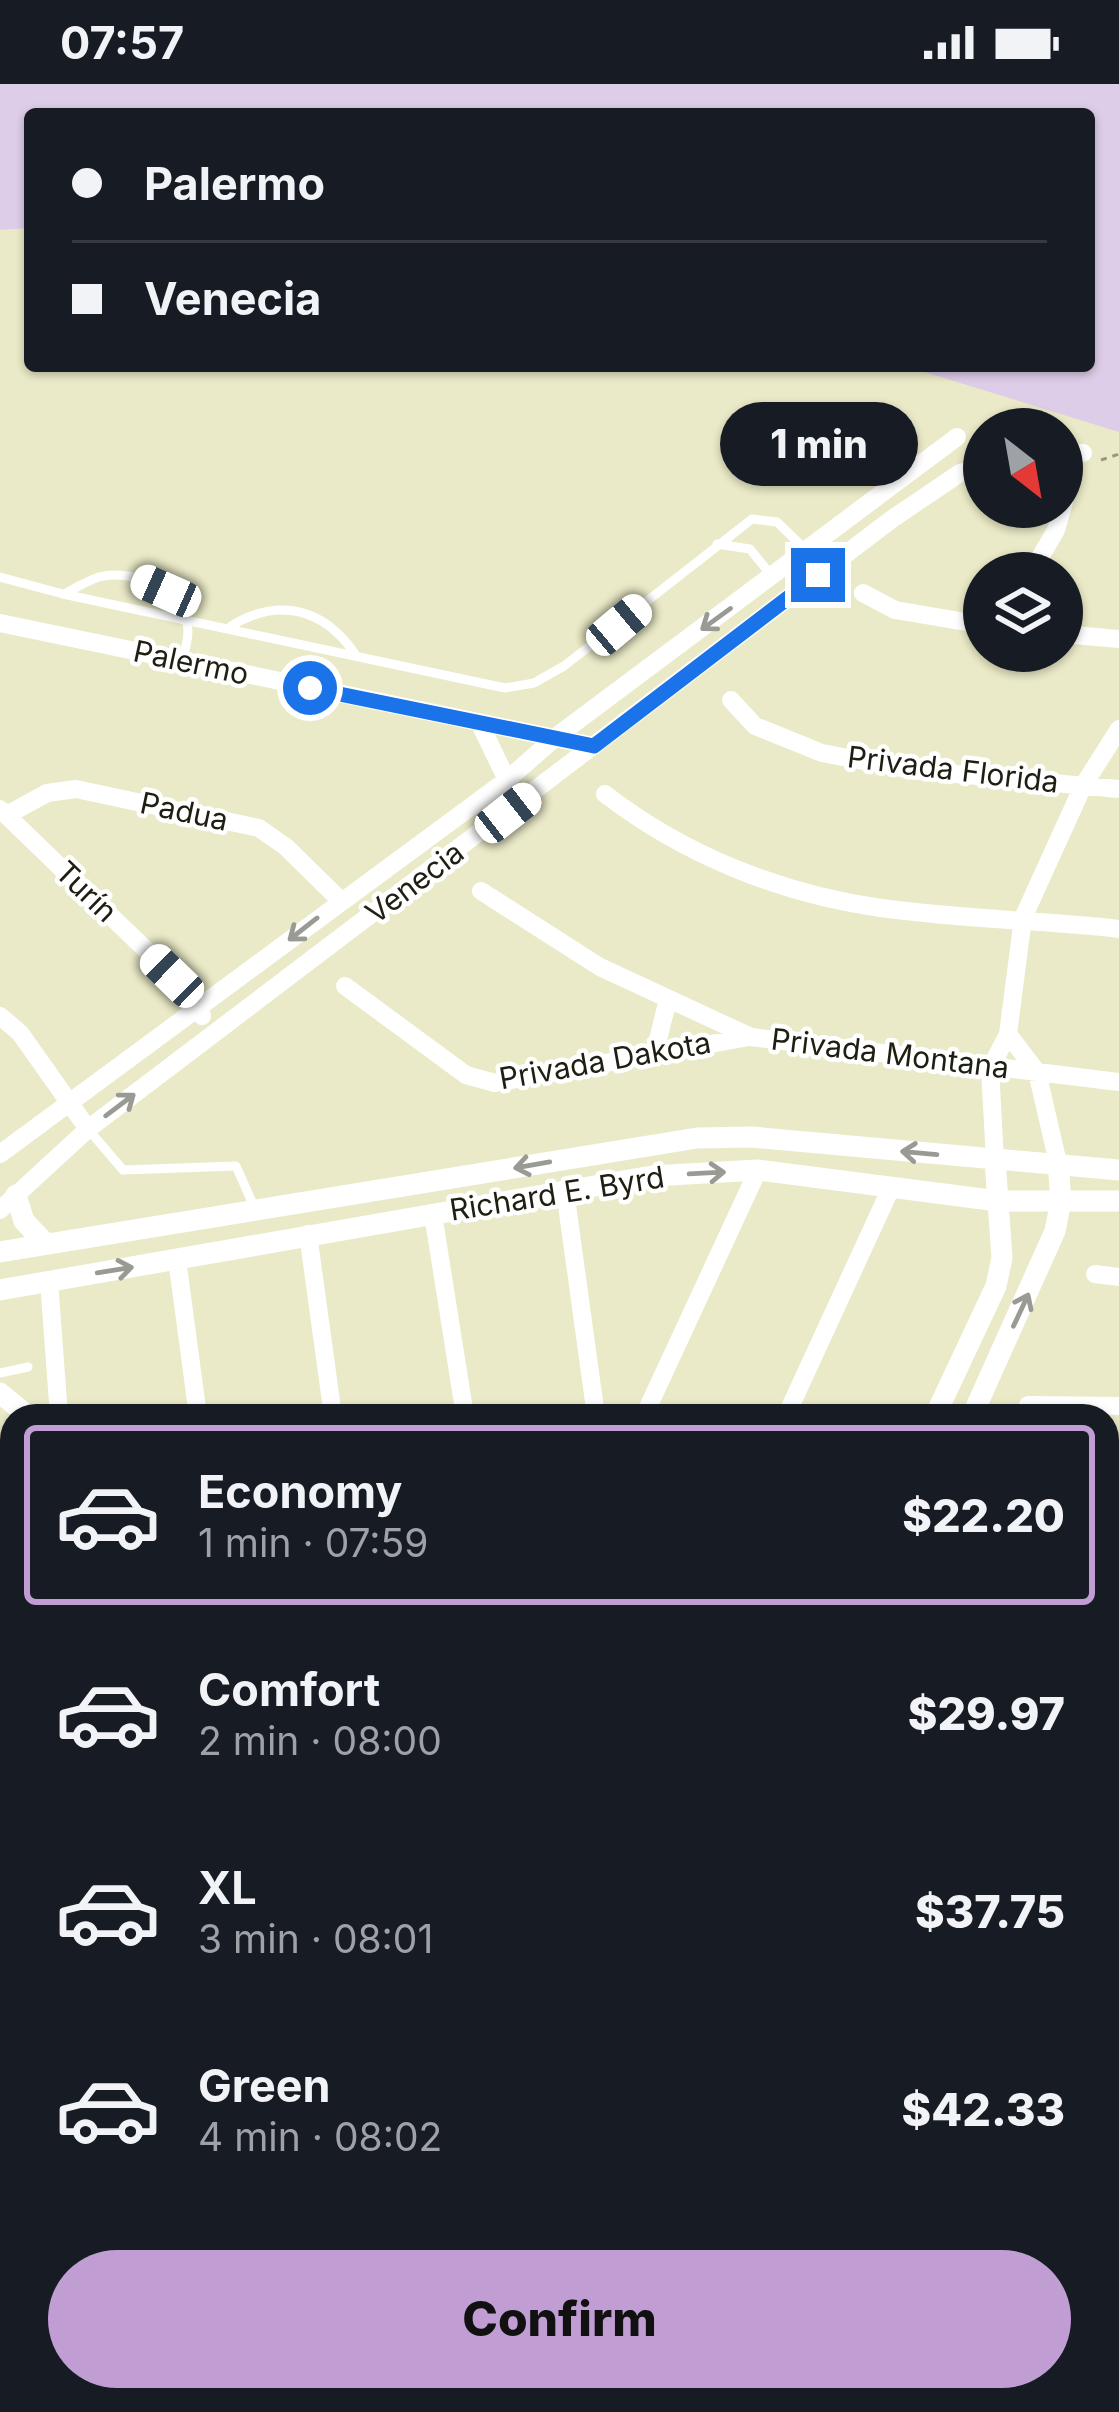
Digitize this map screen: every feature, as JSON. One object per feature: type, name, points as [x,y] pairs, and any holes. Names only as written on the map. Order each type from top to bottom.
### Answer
[{"type":"street","name":"Venecia","points":[[0,1154],[507,779],[557,736],[957,437]]},
{"type":"street","name":"Venecia","points":[[8,1202],[88,1130],[892,518],[963,472]]},
{"type":"street","points":[[876,498],[892,518]]},
{"type":"street","points":[[862,593],[896,610],[963,622]]},
{"type":"street","name":"Palermo","points":[[0,622],[594,746]]},
{"type":"street","points":[[1083,636],[1119,639]]},
{"type":"street","name":"Privada Florida","points":[[731,700],[755,726],[822,753],[912,770],[1119,789]]},
{"type":"street","points":[[480,724],[507,779]]},
{"type":"street","points":[[941,1404],[996,1286],[1002,1258],[990,1069],[1008,1034],[1022,918],[1083,786],[1119,729]]},
{"type":"street","name":"Padua","points":[[3,812],[47,793],[76,789],[259,828],[286,847],[340,901]]},
{"type":"street","points":[[604,794],[648,827],[709,859],[786,885],[880,908],[1119,929]]},
{"type":"street","name":"Turín","points":[[3,812],[172,976],[215,1034]]},
{"type":"street","name":"Privada Montana","points":[[481,891],[600,967],[751,1036],[1119,1082]]},
{"type":"street","name":"Privada Dakota","points":[[345,986],[481,1082],[751,1036]]},
{"type":"street","points":[[655,1052],[668,999]]},
{"type":"street","points":[[0,1016],[20,1034],[88,1130]]},
{"type":"street","points":[[978,1404],[1044,1261],[1061,1202],[1058,1163],[1036,1072],[1008,1034]]},
{"type":"street","name":"Richard E. Byrd","points":[[0,1252],[697,1138],[751,1137],[1119,1170]]},
{"type":"street","points":[[650,1404],[758,1170]]},
{"type":"street","name":"Richard E. Byrd","points":[[0,1290],[652,1176],[758,1170],[998,1202],[1119,1202]]},
{"type":"street","points":[[792,1404],[890,1190]]},
{"type":"street","points":[[565,1191],[594,1404]]},
{"type":"street","points":[[8,1202],[45,1243]]},
{"type":"street","points":[[433,1214],[463,1404]]},
{"type":"street","points":[[308,1234],[332,1404]]},
{"type":"street","points":[[177,1259],[196,1404]]},
{"type":"street","points":[[1095,1274],[1119,1277]]},
{"type":"street","points":[[50,1281],[58,1404]]},
{"type":"lane","points":[[0,577],[63,595],[505,688],[534,683],[619,625],[752,519],[776,522],[807,551]]},
{"type":"lane","points":[[717,544],[750,549],[772,577]]},
{"type":"lane","points":[[63,595],[94,579],[123,577],[166,591],[187,619],[182,661]]},
{"type":"lane","points":[[230,627],[252,614],[289,610],[331,625],[355,654]]},
{"type":"lane","points":[[88,1130],[123,1170],[236,1166],[256,1211]]},
{"type":"lane","points":[[0,1372],[28,1367]]},
{"type":"shaded area","points":[[0,84],[1119,84],[1119,432],[1083,421],[1083,408],[1041,408],[924,372],[1095,372],[1095,108],[24,108],[24,228],[0,230]]},
{"type":"route","points":[[310,688],[594,746],[818,575]]}]
